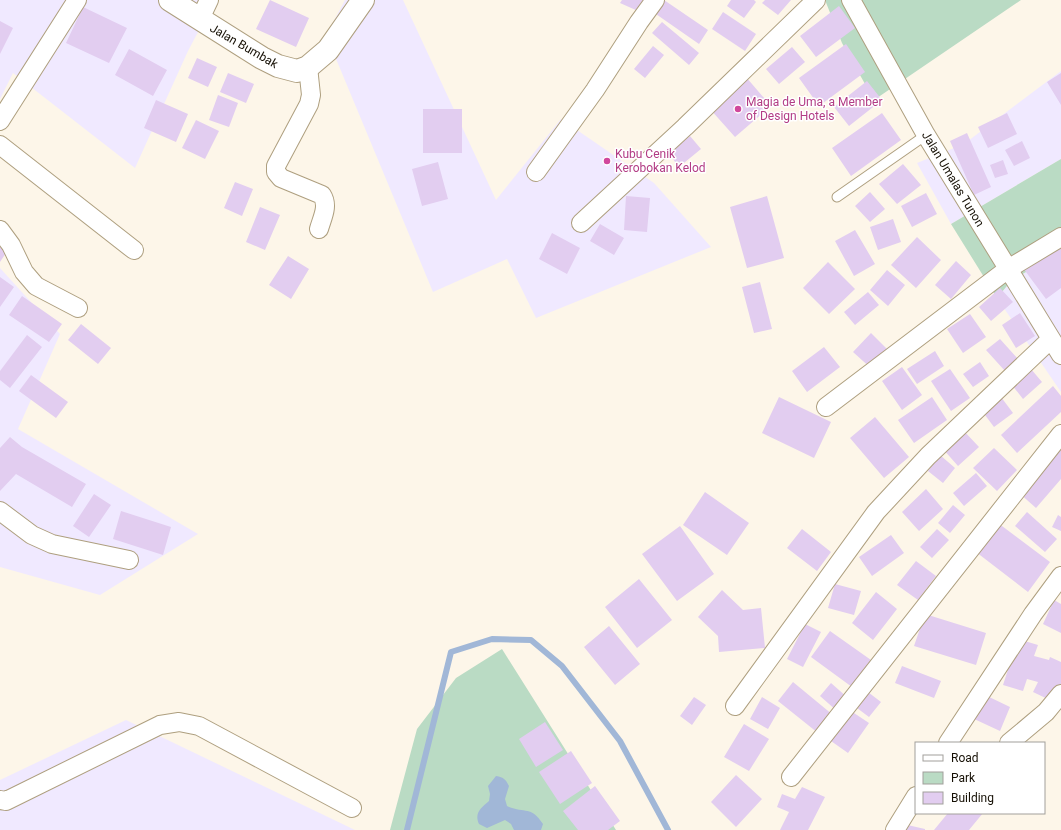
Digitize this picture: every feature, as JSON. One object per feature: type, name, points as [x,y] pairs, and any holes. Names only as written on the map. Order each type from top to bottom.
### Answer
[{"type":"street","points":[[0,120],[77,0]]},
{"type":"street","name":"Jalan Bumbak","points":[[170,0],[278,66],[297,71],[308,67]]},
{"type":"street","points":[[200,19],[209,0]]},
{"type":"street","points":[[319,229],[326,208],[325,200],[322,195],[281,178],[276,172],[276,166],[308,104],[311,95],[308,67],[328,50],[363,0]]},
{"type":"street","points":[[536,172],[595,90],[655,0]]},
{"type":"street","points":[[581,223],[685,127],[816,0]]},
{"type":"street","name":"Jalan Umalas Tunon","points":[[851,0],[926,135],[1061,355]]},
{"type":"street","points":[[0,145],[134,250]]},
{"type":"street","points":[[0,230],[11,245],[24,272],[36,286],[78,308]]},
{"type":"street","points":[[826,408],[1008,269],[1061,237]]},
{"type":"street","points":[[735,706],[876,512],[928,456],[1051,339]]},
{"type":"street","points":[[791,777],[1061,434]]},
{"type":"street","points":[[0,511],[32,535],[52,544],[129,560]]},
{"type":"street","points":[[949,742],[1033,614],[1061,576]]},
{"type":"street","points":[[1010,742],[1046,712],[1061,694]]},
{"type":"street","points":[[0,800],[6,801],[160,725],[179,722],[199,726],[352,808]]},
{"type":"street","points":[[895,830],[915,798]]},
{"type":"lane","points":[[837,197],[926,135]]},
{"type":"shaded area","points":[[0,0],[215,0],[188,51],[135,168],[13,73],[0,99]]},
{"type":"shaded area","points":[[345,0],[403,0],[496,200],[561,119],[654,183],[711,247],[536,318],[507,259],[433,292],[334,54],[340,46],[330,28]]},
{"type":"shaded area","points":[[1061,71],[1061,159],[951,224],[917,163],[964,144]]},
{"type":"shaded area","points":[[1061,251],[1061,392],[997,298],[1011,281]]},
{"type":"shaded area","points":[[0,268],[60,334],[18,429],[198,534],[100,595],[0,567]]},
{"type":"shaded area","points":[[126,720],[355,830],[0,830],[0,780]]},
{"type":"green space","points":[[825,0],[1021,0],[874,100],[842,43]]},
{"type":"green space","points":[[1061,159],[1061,251],[1011,281],[997,298],[951,224]]},
{"type":"green space","points":[[502,649],[616,830],[390,830],[417,729],[456,678]]},
{"type":"water","points":[[496,776],[504,779],[509,786],[505,799],[507,806],[535,814],[543,824],[541,830],[514,830],[511,824],[505,820],[487,828],[479,824],[477,817],[479,811],[489,801],[490,794],[488,786]]},
{"type":"building","points":[[270,0],[309,18],[296,47],[256,29]]},
{"type":"building","points":[[622,0],[644,0],[638,11],[620,3]]},
{"type":"building","points":[[661,0],[664,0],[708,30],[699,44],[653,12]]},
{"type":"building","points":[[731,0],[754,0],[756,2],[744,18],[727,6]]},
{"type":"building","points":[[765,0],[791,0],[778,15],[762,3]]},
{"type":"building","points":[[839,6],[855,28],[816,57],[800,36]]},
{"type":"building","points":[[83,7],[127,28],[109,63],[66,43]]},
{"type":"building","points":[[723,12],[756,34],[745,51],[712,29]]},
{"type":"building","points":[[0,21],[13,28],[0,54]]},
{"type":"building","points":[[662,22],[699,53],[689,65],[652,33]]},
{"type":"building","points":[[846,44],[865,72],[819,106],[799,78]]},
{"type":"building","points":[[653,46],[664,55],[645,78],[634,69]]},
{"type":"building","points":[[792,47],[805,62],[779,84],[766,69]]},
{"type":"building","points":[[129,49],[167,70],[153,96],[115,75]]},
{"type":"building","points":[[197,58],[217,67],[208,87],[188,78]]},
{"type":"building","points":[[228,73],[254,84],[246,103],[220,92]]},
{"type":"building","points":[[1061,73],[1061,105],[1047,82]]},
{"type":"building","points":[[746,77],[771,106],[735,137],[710,109]]},
{"type":"building","points":[[867,81],[882,100],[849,126],[834,107]]},
{"type":"building","points":[[218,95],[238,103],[229,127],[209,120]]},
{"type":"building","points":[[156,100],[188,114],[176,142],[144,128]]},
{"type":"building","points":[[423,109],[462,109],[462,153],[423,153]]},
{"type":"building","points":[[882,113],[901,140],[851,176],[832,148]]},
{"type":"building","points":[[1007,113],[1017,134],[988,148],[978,127]]},
{"type":"building","points":[[196,120],[219,131],[205,159],[182,148]]},
{"type":"building","points":[[967,133],[991,187],[974,195],[950,141]]},
{"type":"building","points":[[690,136],[701,149],[679,167],[669,154]]},
{"type":"building","points":[[1022,141],[1030,158],[1014,166],[1005,150]]},
{"type":"building","points":[[1003,160],[1008,174],[995,178],[990,165]]},
{"type":"building","points":[[438,162],[448,199],[422,206],[412,169]]},
{"type":"building","points":[[903,164],[921,185],[897,204],[879,184]]},
{"type":"building","points":[[235,182],[253,189],[242,216],[224,208]]},
{"type":"building","points":[[870,192],[885,209],[870,222],[855,206]]},
{"type":"building","points":[[926,193],[937,214],[912,227],[901,206]]},
{"type":"building","points":[[626,196],[650,198],[647,232],[624,230]]},
{"type":"building","points":[[767,196],[784,258],[747,268],[730,207]]},
{"type":"building","points":[[260,207],[280,215],[265,250],[246,242]]},
{"type":"building","points":[[893,219],[901,242],[878,250],[870,227]]},
{"type":"building","points":[[600,224],[624,238],[614,255],[590,241]]},
{"type":"building","points":[[855,230],[875,264],[854,276],[835,241]]},
{"type":"building","points":[[552,233],[580,248],[567,274],[539,259]]},
{"type":"building","points":[[917,237],[941,260],[916,288],[891,265]]},
{"type":"building","points":[[1061,240],[1061,288],[1046,299],[1023,268]]},
{"type":"building","points":[[0,245],[8,250],[0,262]]},
{"type":"building","points":[[288,256],[309,269],[291,299],[269,285]]},
{"type":"building","points":[[956,261],[971,275],[951,299],[935,285]]},
{"type":"building","points":[[828,262],[855,289],[829,314],[803,288]]},
{"type":"building","points":[[887,270],[905,285],[888,306],[870,290]]},
{"type":"building","points":[[0,277],[14,287],[0,307]]},
{"type":"building","points":[[760,282],[772,329],[754,333],[742,287]]},
{"type":"building","points":[[1000,288],[1013,302],[991,321],[979,307]]},
{"type":"building","points":[[868,292],[879,305],[855,325],[844,312]]},
{"type":"building","points":[[22,296],[62,324],[49,342],[9,315]]},
{"type":"building","points":[[1020,313],[1035,336],[1016,348],[1002,325]]},
{"type":"building","points":[[970,314],[986,337],[963,353],[947,329]]},
{"type":"building","points":[[81,324],[111,348],[98,364],[68,340]]},
{"type":"building","points":[[871,333],[890,352],[873,370],[853,352]]},
{"type":"building","points":[[27,335],[42,347],[10,388],[0,380],[0,371]]},
{"type":"building","points":[[1000,339],[1018,359],[1005,371],[986,350]]},
{"type":"building","points":[[824,347],[840,367],[807,392],[792,371]]},
{"type":"building","points":[[935,351],[944,366],[917,384],[907,369]]},
{"type":"building","points":[[980,362],[989,376],[973,387],[963,374]]},
{"type":"building","points":[[902,367],[922,395],[902,410],[882,381]]},
{"type":"building","points":[[950,369],[970,398],[951,411],[931,381]]},
{"type":"building","points":[[1031,369],[1042,382],[1023,399],[1012,385]]},
{"type":"building","points":[[31,375],[68,402],[56,418],[19,391]]},
{"type":"building","points":[[1053,386],[1061,396],[1061,412],[1017,453],[1001,435]]},
{"type":"building","points":[[779,397],[831,422],[814,458],[762,433]]},
{"type":"building","points":[[932,397],[947,420],[914,443],[898,420]]},
{"type":"building","points":[[1001,397],[1013,413],[994,427],[982,411]]},
{"type":"building","points":[[875,417],[909,457],[884,478],[850,438]]},
{"type":"building","points":[[963,430],[979,447],[958,466],[943,449]]},
{"type":"building","points":[[10,437],[22,447],[86,484],[72,507],[16,474],[0,491],[0,448]]},
{"type":"building","points":[[1061,443],[1061,479],[1036,508],[1018,492]]},
{"type":"building","points":[[994,448],[1017,470],[997,491],[973,468]]},
{"type":"building","points":[[940,455],[955,468],[943,483],[928,471]]},
{"type":"building","points":[[976,473],[987,486],[964,506],[953,493]]},
{"type":"building","points":[[926,489],[943,509],[919,531],[902,512]]},
{"type":"building","points":[[705,492],[749,523],[727,555],[683,525]]},
{"type":"building","points":[[94,494],[111,505],[89,537],[73,526]]},
{"type":"building","points":[[953,505],[965,515],[950,533],[938,523]]},
{"type":"building","points":[[121,511],[171,527],[163,555],[113,539]]},
{"type":"building","points":[[1027,512],[1057,539],[1045,552],[1015,526]]},
{"type":"building","points":[[1058,515],[1061,517],[1061,531],[1052,527]]},
{"type":"building","points":[[998,523],[1050,562],[1028,592],[976,552]]},
{"type":"building","points":[[680,526],[714,574],[677,601],[642,554]]},
{"type":"building","points":[[802,529],[831,552],[817,571],[787,548]]},
{"type":"building","points":[[937,529],[949,540],[932,558],[920,547]]},
{"type":"building","points":[[891,535],[904,553],[872,576],[859,557]]},
{"type":"building","points":[[916,561],[936,576],[918,600],[897,585]]},
{"type":"building","points":[[639,579],[672,620],[637,648],[605,607]]},
{"type":"building","points":[[835,584],[861,591],[854,615],[828,608]]},
{"type":"building","points":[[722,590],[743,610],[761,608],[765,648],[719,652],[718,636],[698,617]]},
{"type":"building","points":[[876,592],[897,609],[873,640],[852,623]]},
{"type":"building","points":[[1054,600],[1061,604],[1061,633],[1043,624]]},
{"type":"building","points":[[925,614],[986,633],[976,665],[914,646]]},
{"type":"building","points":[[805,624],[821,632],[803,667],[787,659]]},
{"type":"building","points":[[609,626],[640,664],[615,685],[584,647]]},
{"type":"building","points":[[830,631],[871,660],[852,687],[811,657]]},
{"type":"building","points":[[1018,639],[1038,645],[1034,656],[1049,660],[1050,657],[1061,662],[1061,686],[1054,702],[1033,692],[1038,682],[1027,679],[1023,691],[1003,685]]},
{"type":"building","points":[[902,666],[941,681],[934,698],[895,683]]},
{"type":"building","points":[[793,682],[833,715],[818,733],[778,701]]},
{"type":"building","points":[[831,683],[848,698],[837,711],[820,696]]},
{"type":"building","points":[[864,689],[881,702],[869,717],[853,705]]},
{"type":"building","points":[[983,694],[1010,707],[1000,731],[972,718]]},
{"type":"building","points":[[694,697],[706,705],[692,725],[680,716]]},
{"type":"building","points":[[762,697],[780,708],[768,729],[750,719]]},
{"type":"building","points":[[851,711],[869,723],[848,753],[831,741]]},
{"type":"building","points":[[545,722],[563,750],[536,767],[519,739]]},
{"type":"building","points":[[744,724],[769,739],[749,771],[724,757]]},
{"type":"building","points":[[571,751],[592,783],[560,804],[539,772]]},
{"type":"building","points":[[736,775],[762,799],[736,827],[711,802]]},
{"type":"building","points":[[595,786],[620,821],[608,830],[578,830],[563,811]]},
{"type":"building","points":[[802,787],[825,797],[808,830],[780,830],[789,812],[777,807],[782,794],[795,799]]},
{"type":"building","points":[[947,814],[982,814],[969,830],[934,830]]},
{"type":"building","points":[[903,824],[925,829],[925,830],[901,830]]},
{"type":"waterway","points":[[407,830],[451,652],[492,639],[531,640],[562,666],[620,741],[668,830]]},
{"type":"place","name":"Magia de Uma, a Member of Design Hotels","points":[[738,109]]},
{"type":"place","name":"Kubu Cenik Kerobokan Kelod","points":[[607,161]]}]
